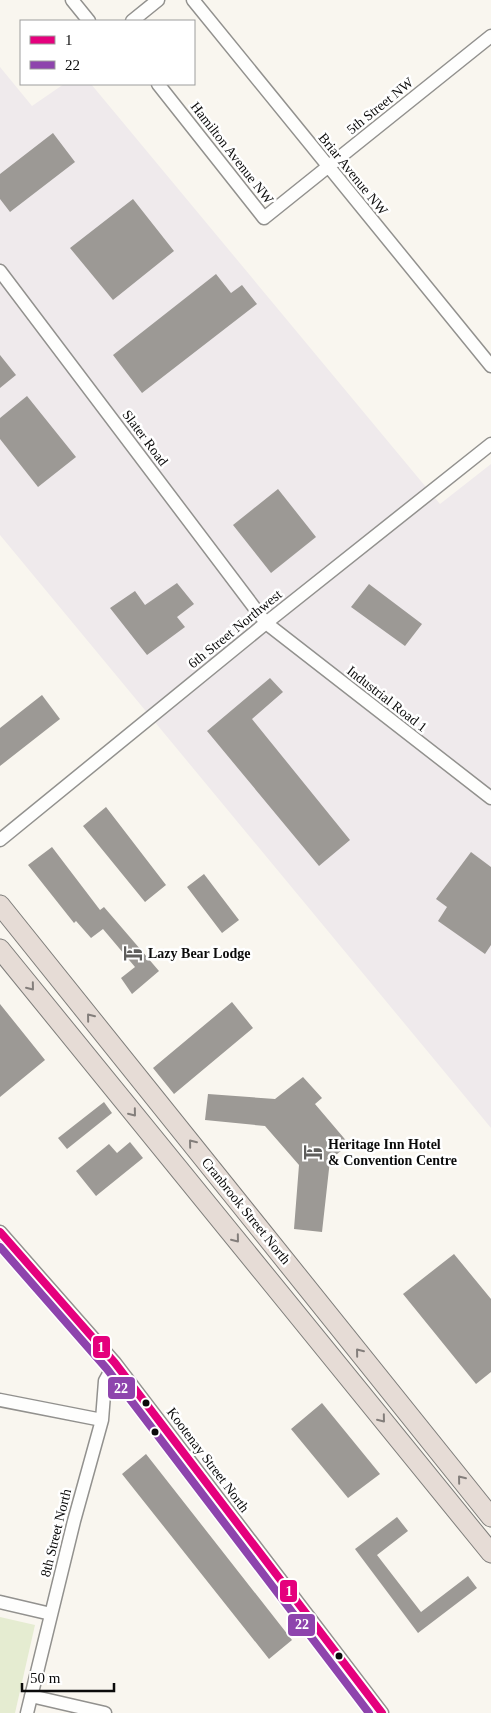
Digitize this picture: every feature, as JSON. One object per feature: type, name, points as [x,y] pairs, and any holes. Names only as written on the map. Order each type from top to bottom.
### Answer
[{"type":"highway","name":"Cranbrook Street North","points":[[0,905],[491,1517]]},
{"type":"highway","name":"Cranbrook Street North","points":[[0,949],[491,1553]]},
{"type":"street","points":[[72,0],[88,20]]},
{"type":"street","points":[[133,20],[158,0]]},
{"type":"street","name":"Briar Avenue NW","points":[[193,0],[491,366]]},
{"type":"street","name":"5th Street NW","points":[[264,218],[491,36]]},
{"type":"street","name":"Hamilton Avenue NW","points":[[159,85],[264,218]]},
{"type":"street","name":"Slater Road","points":[[0,270],[266,623]]},
{"type":"street","name":"6th Street Northwest","points":[[0,840],[266,623],[491,444]]},
{"type":"street","name":"Industrial Road 1","points":[[266,623],[491,798]]},
{"type":"street","name":"Kootenay Street North","points":[[0,1232],[116,1363],[382,1713]]},
{"type":"street","name":"8th Street North","points":[[27,1713],[74,1521],[102,1420],[105,1381],[116,1363]]},
{"type":"street","points":[[0,1400],[102,1420]]},
{"type":"street","points":[[0,1602],[51,1614]]},
{"type":"street","points":[[31,1696],[105,1713]]},
{"type":"shaded area","points":[[0,67],[32,106],[63,85],[92,85],[440,504],[491,464],[491,1128],[0,535]]},
{"type":"green space","points":[[0,1617],[35,1625],[15,1713],[0,1713]]},
{"type":"building","points":[[53,133],[75,162],[10,212],[0,199],[0,174]]},
{"type":"building","points":[[133,199],[174,251],[113,300],[70,248]]},
{"type":"building","points":[[216,274],[231,293],[242,285],[257,304],[142,393],[113,355]]},
{"type":"building","points":[[0,355],[16,375],[0,388]]},
{"type":"building","points":[[27,396],[76,457],[38,487],[0,439],[0,418]]},
{"type":"building","points":[[278,489],[316,537],[271,573],[233,525]]},
{"type":"building","points":[[177,583],[194,604],[177,617],[185,627],[147,655],[110,608],[135,591],[145,605]]},
{"type":"building","points":[[369,584],[422,624],[405,646],[351,607]]},
{"type":"building","points":[[270,678],[283,692],[252,719],[350,840],[319,866],[207,731]]},
{"type":"building","points":[[42,695],[60,719],[0,766],[0,728]]},
{"type":"building","points":[[106,807],[166,885],[145,902],[83,826]]},
{"type":"building","points":[[52,847],[100,910],[104,907],[159,971],[132,994],[121,978],[135,967],[103,929],[91,938],[76,921],[74,923],[28,865]]},
{"type":"building","points":[[471,852],[491,867],[491,945],[485,954],[438,921],[447,907],[436,899]]},
{"type":"building","points":[[204,874],[239,920],[222,933],[187,887]]},
{"type":"building","points":[[232,1002],[253,1028],[174,1094],[153,1068]]},
{"type":"building","points":[[0,1004],[45,1060],[0,1097]]},
{"type":"building","name":"Heritage Inn Hotel & Convention Centre","points":[[303,1077],[322,1098],[315,1104],[349,1144],[330,1160],[322,1232],[294,1229],[299,1165],[265,1126],[205,1120],[208,1094],[275,1099]]},
{"type":"building","points":[[104,1102],[112,1113],[67,1149],[58,1138]]},
{"type":"building","points":[[130,1142],[143,1158],[96,1196],[76,1171],[109,1144],[117,1153]]},
{"type":"building","points":[[454,1254],[491,1299],[491,1372],[476,1384],[403,1294]]},
{"type":"building","points":[[322,1403],[380,1474],[348,1498],[291,1429]]},
{"type":"building","points":[[146,1454],[292,1640],[269,1659],[122,1474]]},
{"type":"building","points":[[397,1517],[408,1531],[377,1555],[421,1612],[468,1576],[477,1588],[418,1633],[355,1549]]},
{"type":"transit line","name":"1","points":[[0,1232],[115,1363],[382,1713]]},
{"type":"transit line","name":"22","points":[[0,1247],[107,1369],[369,1713]]},
{"type":"place","name":"Lazy Bear Lodge","points":[[133,953]]},
{"type":"place","name":"Heritage Inn Hotel & Convention Centre","points":[[313,1152]]}]
